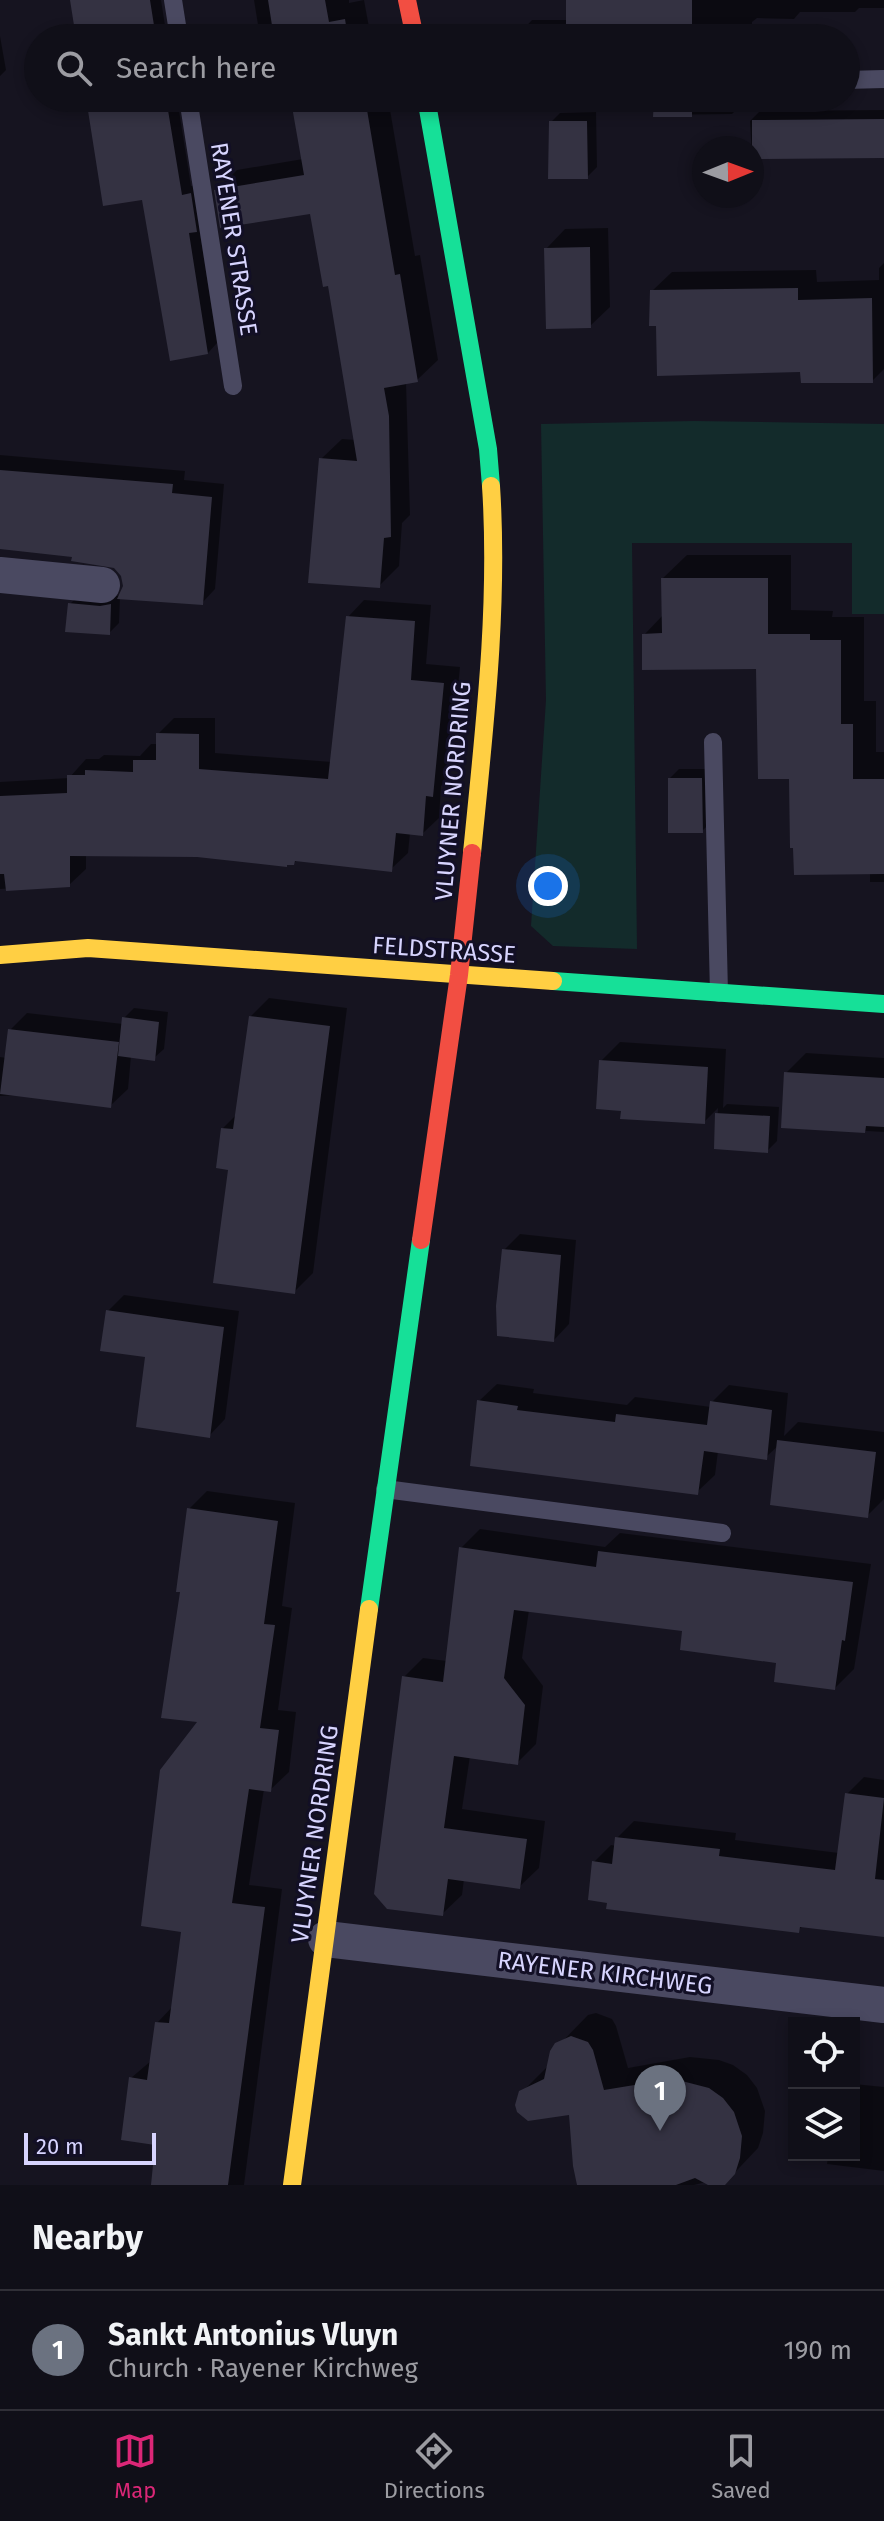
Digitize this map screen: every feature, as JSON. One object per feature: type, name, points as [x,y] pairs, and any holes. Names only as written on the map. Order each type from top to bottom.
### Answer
[{"type":"street","points":[[407,0],[412,24]]},
{"type":"street","name":"VLUYNER NORDRING","points":[[292,2185],[385,1489],[459,975],[486,714],[494,535],[484,420],[429,112]]},
{"type":"street","points":[[0,575],[102,585]]},
{"type":"street","name":"FELDSTRASSE","points":[[0,955],[88,948],[884,1004]]},
{"type":"street","name":"RAYENER KIRCHWEG","points":[[326,1939],[884,2005]]},
{"type":"lane","points":[[173,0],[177,24]]},
{"type":"lane","points":[[860,80],[884,79]]},
{"type":"lane","name":"RAYENER STRASSE","points":[[190,112],[233,386]]},
{"type":"lane","points":[[713,742],[719,993]]},
{"type":"lane","points":[[385,1489],[722,1533]]},
{"type":"green space","points":[[694,421],[884,424],[884,614],[852,614],[852,543],[632,543],[637,949],[553,946],[531,926],[546,700],[541,424]]},
{"type":"building","points":[[70,0],[150,0],[154,24],[74,24]]},
{"type":"building","points":[[268,0],[325,0],[329,22],[345,19],[346,24],[272,24]]},
{"type":"building","points":[[566,0],[692,0],[692,24],[566,24]]},
{"type":"building","points":[[88,112],[168,112],[182,195],[191,193],[197,232],[189,233],[208,354],[170,361],[142,200],[103,206]]},
{"type":"building","points":[[293,112],[367,112],[395,275],[400,274],[418,382],[384,388],[389,416],[391,537],[384,538],[380,588],[308,583],[319,458],[357,461],[328,286],[323,287],[310,214],[220,228],[214,190],[304,175]]},
{"type":"building","points":[[653,112],[692,112],[692,117],[653,117]]},
{"type":"building","points":[[884,119],[884,158],[764,159],[764,136],[752,136],[752,120]]},
{"type":"building","points":[[549,121],[587,121],[588,179],[548,179]]},
{"type":"building","points":[[590,247],[591,328],[546,329],[544,248]]},
{"type":"building","points":[[798,288],[798,300],[872,298],[873,383],[801,383],[800,372],[657,376],[656,326],[649,326],[650,290]]},
{"type":"building","points":[[0,470],[173,484],[172,493],[212,497],[203,605],[117,599],[123,586],[121,576],[114,568],[71,561],[72,557],[0,549]]},
{"type":"building","points":[[661,578],[768,578],[768,634],[810,634],[810,640],[841,640],[841,724],[853,724],[853,779],[884,779],[884,874],[794,875],[793,848],[790,848],[789,779],[758,779],[756,669],[642,670],[642,634],[662,633]]},
{"type":"building","points":[[68,603],[111,604],[110,635],[65,632]]},
{"type":"building","points":[[346,616],[415,621],[411,680],[444,683],[433,797],[426,796],[423,836],[396,833],[392,872],[295,861],[294,865],[287,867],[197,857],[70,856],[70,887],[6,891],[4,874],[0,874],[0,796],[67,793],[67,775],[85,775],[85,770],[133,772],[133,760],[156,760],[156,733],[199,734],[199,769],[328,779]]},
{"type":"building","points":[[668,778],[702,778],[703,833],[668,833]]},
{"type":"building","points":[[249,1016],[330,1026],[295,1294],[213,1283],[228,1170],[216,1168],[221,1128],[233,1129]]},
{"type":"building","points":[[122,1017],[159,1022],[155,1061],[118,1056]]},
{"type":"building","points":[[8,1029],[119,1042],[111,1108],[0,1094]]},
{"type":"building","points":[[599,1060],[708,1067],[705,1124],[620,1119],[621,1111],[596,1109]]},
{"type":"building","points":[[784,1072],[884,1078],[884,1127],[866,1126],[865,1133],[781,1128]]},
{"type":"building","points":[[715,1113],[770,1116],[768,1153],[714,1149]]},
{"type":"building","points":[[502,1249],[561,1255],[554,1342],[497,1336],[496,1306]]},
{"type":"building","points":[[106,1310],[224,1327],[210,1438],[136,1427],[145,1357],[100,1351]]},
{"type":"building","points":[[477,1400],[518,1406],[517,1410],[615,1422],[616,1414],[707,1425],[710,1401],[772,1410],[767,1460],[704,1451],[698,1495],[470,1466]]},
{"type":"building","points":[[777,1440],[876,1452],[868,1518],[770,1505]]},
{"type":"building","points":[[187,1508],[278,1521],[264,1624],[275,1625],[260,1728],[279,1730],[271,1792],[249,1789],[232,1903],[265,1907],[228,2185],[151,2185],[155,2145],[121,2140],[129,2077],[147,2080],[155,2022],[169,2023],[181,1932],[141,1926],[160,1770],[197,1722],[161,1718],[180,1592],[176,1592]]},
{"type":"building","points":[[459,1547],[596,1567],[598,1551],[853,1582],[835,1690],[774,1682],[776,1663],[680,1650],[682,1631],[514,1610],[504,1678],[525,1705],[518,1765],[454,1756],[444,1828],[527,1839],[520,1889],[448,1879],[443,1916],[387,1909],[374,1894],[402,1676],[443,1682]]},
{"type":"building","points":[[845,1793],[884,1798],[875,1879],[884,1880],[884,1937],[800,1927],[799,1933],[606,1909],[607,1903],[588,1900],[592,1861],[612,1864],[615,1837],[720,1849],[719,1856],[835,1870]]},
{"type":"building","points":[[571,2036],[588,2042],[593,2050],[604,2090],[678,2080],[709,2088],[723,2098],[734,2112],[742,2136],[735,2174],[725,2185],[708,2185],[695,2178],[676,2185],[577,2185],[569,2115],[528,2121],[517,2112],[515,2105],[519,2091],[544,2079],[550,2051],[555,2043]]},
{"type":"traffic: fast","points":[[428,112],[488,449],[491,486]]},
{"type":"traffic: fast","points":[[553,981],[884,1004]]},
{"type":"traffic: fast","points":[[369,1609],[421,1240]]},
{"type":"traffic: slow","points":[[472,853],[492,624],[491,486]]},
{"type":"traffic: slow","points":[[0,955],[88,948],[553,981]]},
{"type":"traffic: slow","points":[[292,2185],[369,1609]]},
{"type":"traffic: jam","points":[[407,0],[412,24]]},
{"type":"traffic: jam","points":[[421,1240],[459,975],[472,853]]},
{"type":"place","name":"Sankt Antonius Vluyn","points":[[660,2131]]}]
